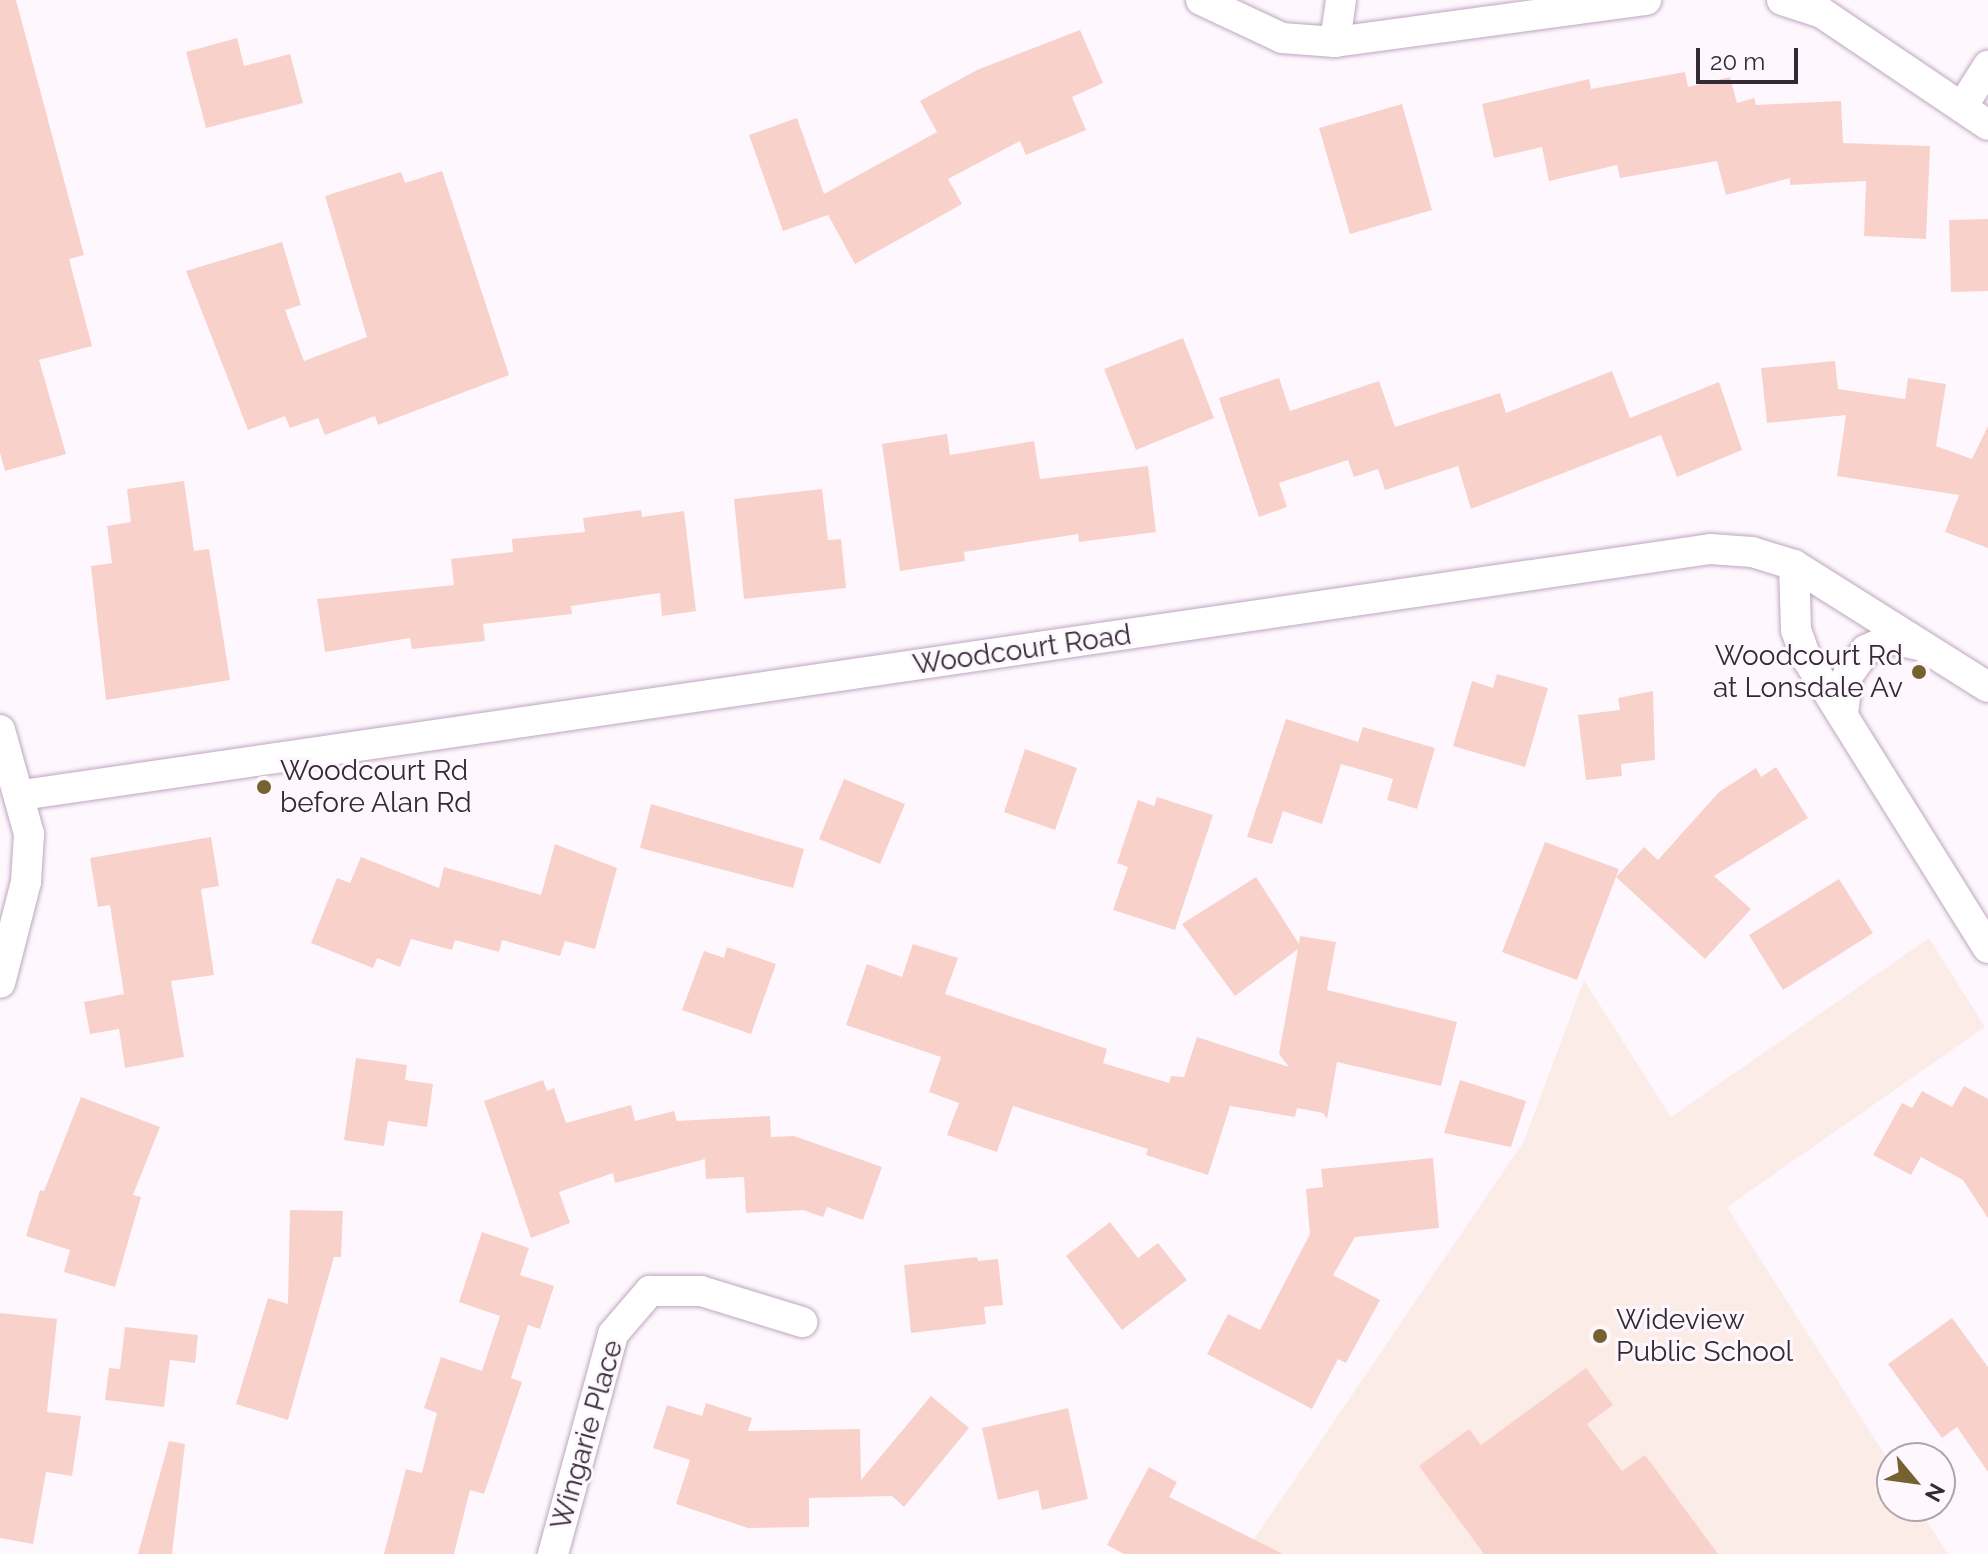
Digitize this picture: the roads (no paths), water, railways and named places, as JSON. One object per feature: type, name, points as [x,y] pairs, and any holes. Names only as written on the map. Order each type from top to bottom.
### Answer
[{"type":"street","points":[[1201,0],[1282,38],[1335,42],[1646,0]]},
{"type":"street","points":[[1335,42],[1341,0]]},
{"type":"street","points":[[1782,0],[1822,13],[1988,125]]},
{"type":"street","points":[[1962,107],[1988,66]]},
{"type":"street","name":"Woodcourt Road","points":[[22,795],[1710,549],[1752,552],[1794,565],[1988,687]]},
{"type":"street","points":[[1794,565],[1796,630],[1843,714],[1988,948]]},
{"type":"street","points":[[1843,714],[1848,675],[1866,650],[1891,639],[1925,646]]},
{"type":"street","points":[[0,730],[6,764],[22,795],[29,834],[26,882],[0,983]]},
{"type":"street","name":"Wingarie Place","points":[[553,1554],[613,1334],[650,1291],[701,1291],[802,1322]]},
{"type":"place","name":"Woodcourt Rd at Lonsdale Av","points":[[1919,672]]},
{"type":"place","name":"Woodcourt Rd before Alan Rd","points":[[264,787]]},
{"type":"place","name":"Wideview Public School","points":[[1600,1336]]}]
